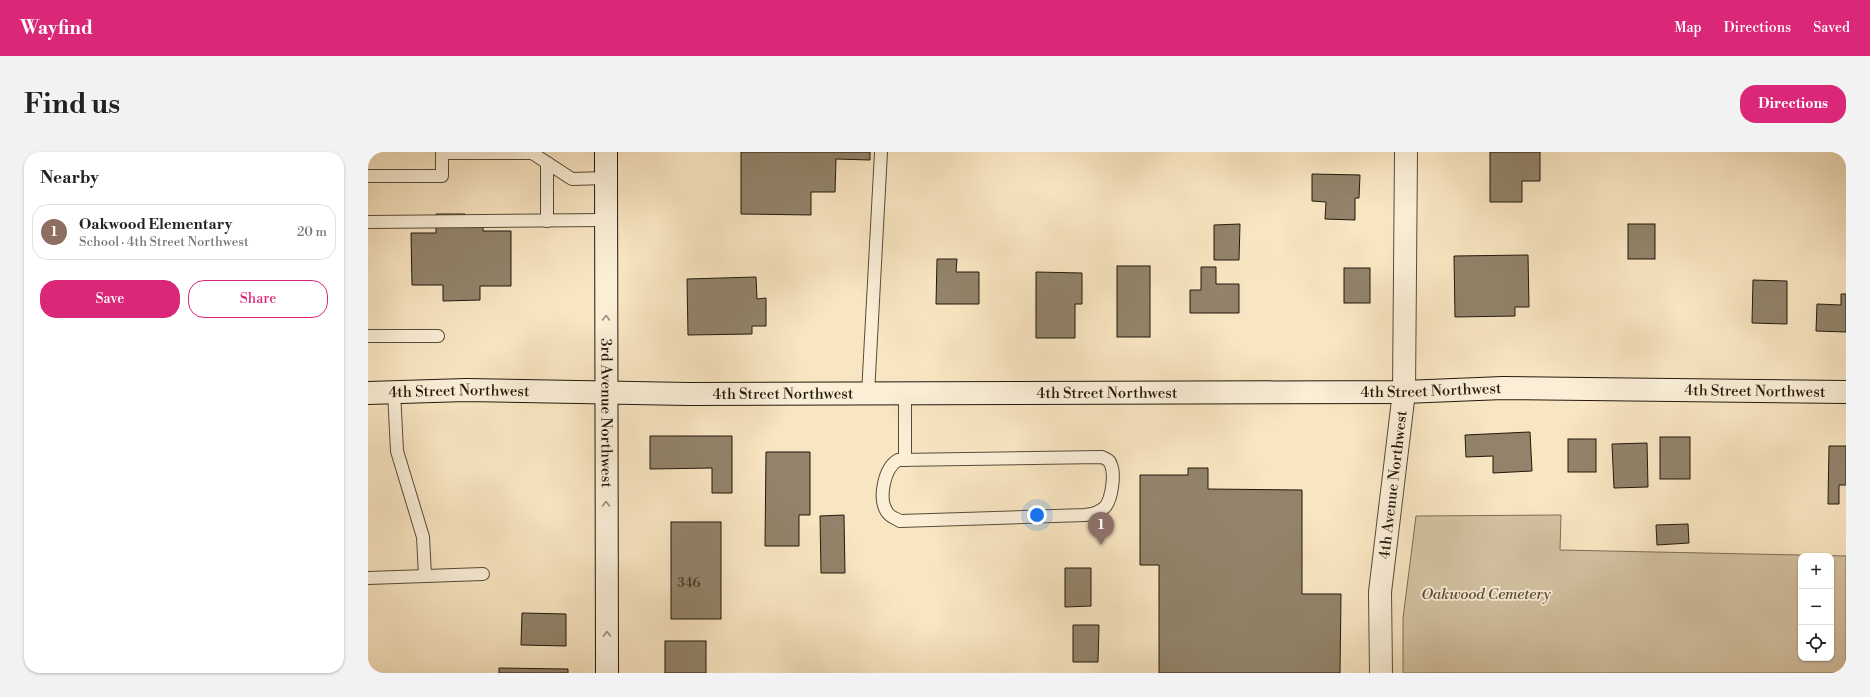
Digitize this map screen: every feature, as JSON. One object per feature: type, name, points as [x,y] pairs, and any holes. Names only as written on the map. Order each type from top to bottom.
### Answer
[{"type":"main road","name":"3rd Avenue Northwest","points":[[606,152],[607,673]]},
{"type":"main road","name":"4th Avenue Northwest","points":[[1381,673],[1380,592],[1404,392],[1406,152]]},
{"type":"main road","name":"4th Street Northwest","points":[[368,393],[466,390],[606,393],[868,394],[1404,392],[1511,388],[1846,392]]},
{"type":"lane","points":[[868,394],[881,152]]},
{"type":"lane","points":[[368,176],[442,176],[442,153],[532,153],[572,178],[606,178]]},
{"type":"lane","points":[[547,163],[547,221]]},
{"type":"lane","points":[[368,222],[606,220]]},
{"type":"lane","points":[[368,336],[438,336]]},
{"type":"lane","points":[[394,392],[397,451],[423,537],[425,576]]},
{"type":"lane","points":[[905,394],[905,460]]},
{"type":"lane","points":[[1102,457],[1108,460],[1111,465],[1112,482],[1110,495],[1105,506],[1097,512],[1085,515],[900,521],[892,517],[884,506],[884,484],[887,471],[892,464],[898,460],[905,460],[1102,457]]},
{"type":"lane","points":[[368,578],[483,574]]},
{"type":"green space","name":"Oakwood Cemetery","points":[[1561,515],[1560,550],[1798,555],[1798,661],[1834,661],[1834,556],[1846,556],[1846,673],[1403,673],[1403,618],[1416,516]]},
{"type":"building","points":[[741,152],[870,152],[870,160],[836,159],[835,192],[811,192],[811,215],[741,214]]},
{"type":"building","points":[[1490,152],[1540,152],[1540,181],[1522,181],[1522,202],[1490,202]]},
{"type":"building","points":[[1312,174],[1360,175],[1359,198],[1355,198],[1355,220],[1325,219],[1326,202],[1312,201]]},
{"type":"building","points":[[436,214],[465,214],[465,220],[483,219],[483,231],[511,231],[511,286],[480,286],[480,300],[443,301],[443,285],[412,285],[411,233],[436,233]]},
{"type":"building","points":[[1240,224],[1239,260],[1214,260],[1214,225]]},
{"type":"building","points":[[1628,224],[1655,224],[1655,259],[1628,259]]},
{"type":"building","points":[[1528,255],[1529,307],[1515,307],[1515,316],[1455,317],[1454,256]]},
{"type":"building","points":[[937,259],[957,259],[956,272],[979,272],[979,304],[936,304]]},
{"type":"building","points":[[1117,266],[1150,266],[1150,337],[1117,337]]},
{"type":"building","points":[[1201,267],[1216,267],[1216,284],[1239,284],[1239,313],[1190,313],[1190,290],[1201,290]]},
{"type":"building","points":[[1344,268],[1370,268],[1370,303],[1344,303]]},
{"type":"building","points":[[1036,272],[1082,273],[1082,304],[1075,304],[1075,338],[1036,338]]},
{"type":"building","points":[[756,277],[757,299],[766,298],[766,326],[752,326],[752,334],[688,335],[687,279]]},
{"type":"building","points":[[1753,280],[1787,281],[1787,324],[1752,323]]},
{"type":"building","points":[[1841,294],[1846,294],[1846,332],[1816,331],[1817,304],[1841,305]]},
{"type":"building","points":[[1530,432],[1532,471],[1493,473],[1493,456],[1466,457],[1465,435]]},
{"type":"building","points":[[650,436],[732,436],[732,493],[712,493],[712,468],[650,469]]},
{"type":"building","points":[[1660,437],[1690,437],[1690,479],[1660,479]]},
{"type":"building","points":[[1568,439],[1596,439],[1596,472],[1568,472]]},
{"type":"building","points":[[1647,443],[1648,487],[1614,488],[1612,444]]},
{"type":"building","points":[[1829,446],[1846,446],[1846,485],[1839,485],[1839,504],[1828,504]]},
{"type":"building","points":[[766,452],[810,452],[810,515],[799,515],[799,546],[765,546]]},
{"type":"building","points":[[1188,468],[1208,468],[1208,489],[1302,490],[1302,594],[1341,594],[1340,673],[1159,673],[1159,565],[1140,565],[1140,475],[1188,475]]},
{"type":"building","points":[[844,515],[845,573],[821,573],[820,516]]},
{"type":"building","points":[[671,522],[721,522],[721,619],[671,619]]},
{"type":"building","points":[[1688,524],[1689,543],[1657,545],[1656,525]]},
{"type":"building","points":[[1065,568],[1091,568],[1091,606],[1065,607]]},
{"type":"building","points":[[522,613],[566,614],[566,646],[521,645]]},
{"type":"building","points":[[1073,625],[1099,625],[1098,662],[1073,662]]},
{"type":"building","points":[[665,641],[706,641],[706,673],[665,673]]},
{"type":"building","points":[[499,668],[568,669],[568,673],[499,673]]},
{"type":"place","name":"Oakwood Elementary","points":[[1101,545]]}]
